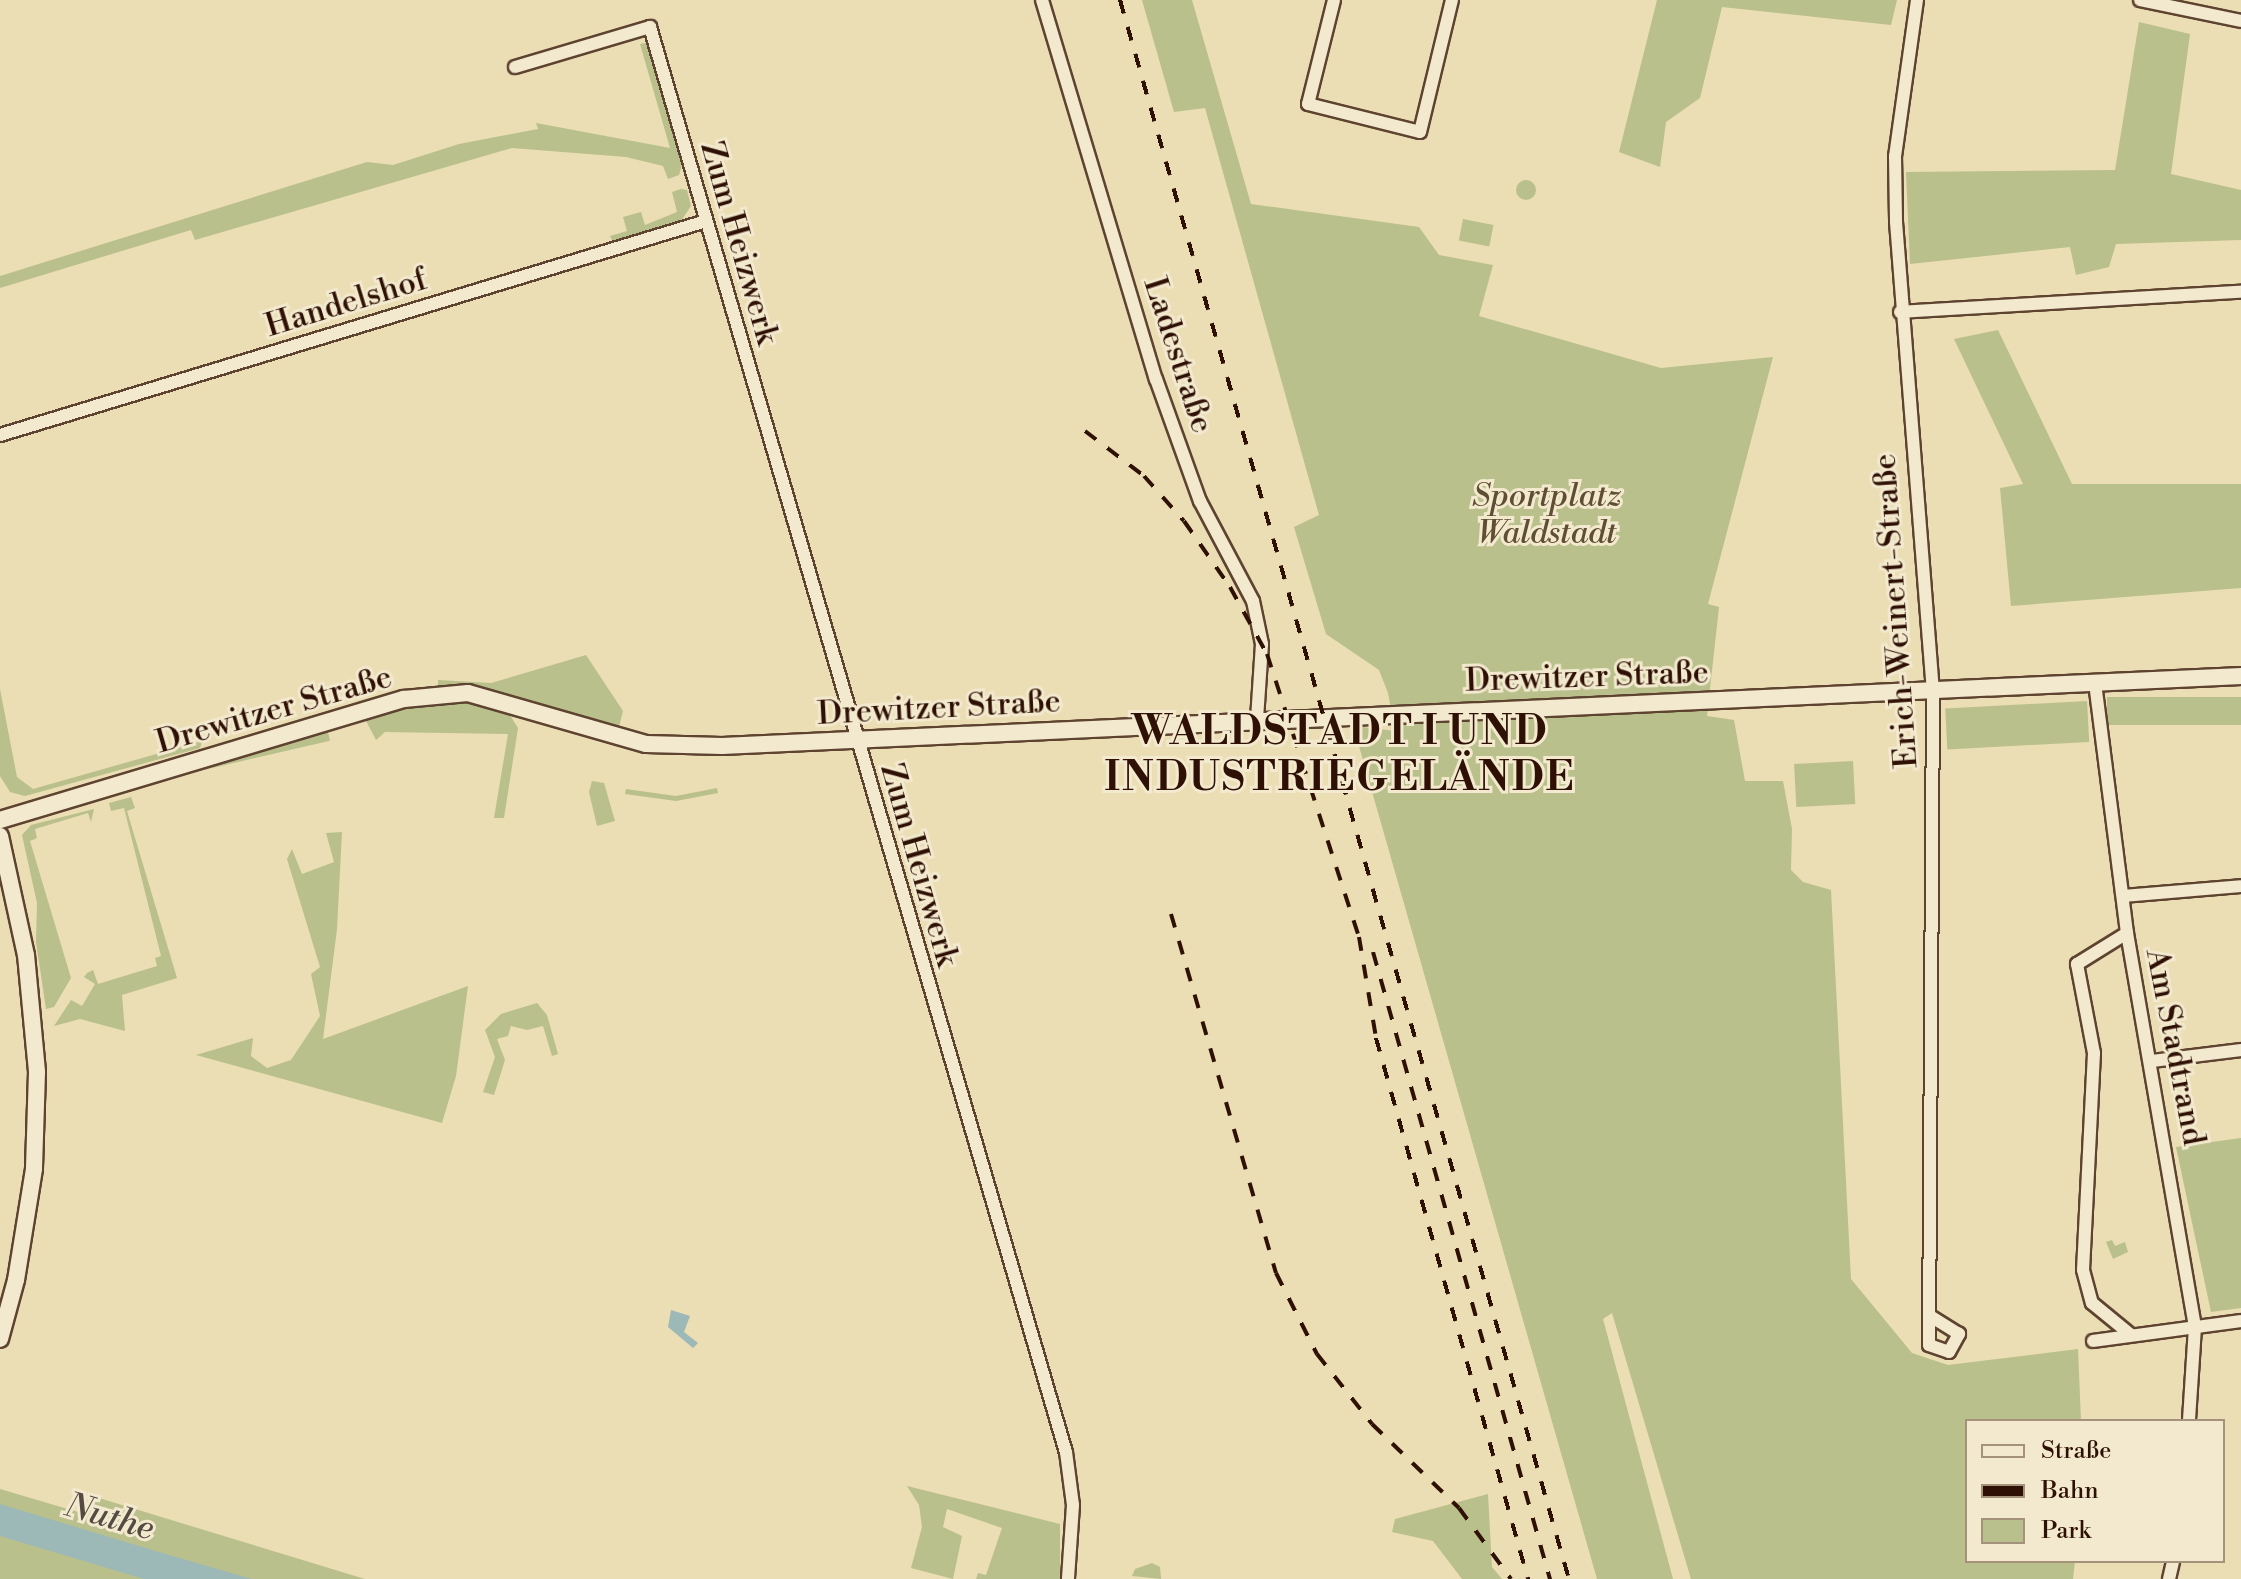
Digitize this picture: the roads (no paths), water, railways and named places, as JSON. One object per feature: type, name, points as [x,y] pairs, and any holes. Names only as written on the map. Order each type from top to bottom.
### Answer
[{"type":"street","name":"Ladestraße","points":[[1042,0],[1156,379],[1200,501],[1253,601],[1262,644],[1257,720]]},
{"type":"street","points":[[1334,0],[1308,104],[1420,132],[1452,0]]},
{"type":"street","name":"Erich-Weinert-Straße","points":[[1917,0],[1895,156],[1900,312],[1933,689],[1930,1316]]},
{"type":"street","points":[[2140,0],[2241,21]]},
{"type":"street","name":"Zum Heizwerk","points":[[515,67],[650,27],[1066,1452],[1073,1505],[1068,1579]]},
{"type":"street","name":"Handelshof","points":[[0,435],[706,221]]},
{"type":"street","points":[[1900,312],[2241,292]]},
{"type":"street","name":"Drewitzer Straße","points":[[0,820],[404,699],[468,693],[646,744],[856,740],[2241,676]]},
{"type":"street","name":"Am Stadtrand","points":[[2095,683],[2127,933],[2152,1061],[2195,1327],[2189,1419]]},
{"type":"street","points":[[0,836],[26,955],[37,1072],[34,1169],[16,1280],[0,1339]]},
{"type":"street","points":[[2123,896],[2241,886]]},
{"type":"street","points":[[2127,933],[2077,964],[2094,1053],[2083,1270],[2092,1303],[2131,1335]]},
{"type":"street","points":[[2152,1061],[2241,1050]]},
{"type":"street","points":[[2093,1341],[2241,1321]]},
{"type":"water","points":[[671,1310],[690,1316],[684,1332],[698,1343],[693,1348],[668,1327]]},
{"type":"water","points":[[0,1504],[252,1579],[144,1579],[0,1536]]},
{"type":"railway","points":[[1120,0],[1569,1579]]},
{"type":"railway","points":[[1085,431],[1144,476],[1184,521],[1230,587],[1267,654],[1359,937],[1376,1038],[1528,1579]]},
{"type":"railway","points":[[1171,914],[1276,1273],[1317,1354],[1372,1424],[1459,1508],[1511,1579]]},
{"type":"railway","points":[[1373,952],[1550,1579]]},
{"type":"district","name":"WALDSTADT I UND INDUSTRIEGELÄNDE","points":[[1340,755]]},
{"type":"park label","name":"Sportplatz Waldstadt","points":[[1547,516]]},
{"type":"water label","name":"Nuthe","points":[[109,1518]]}]
